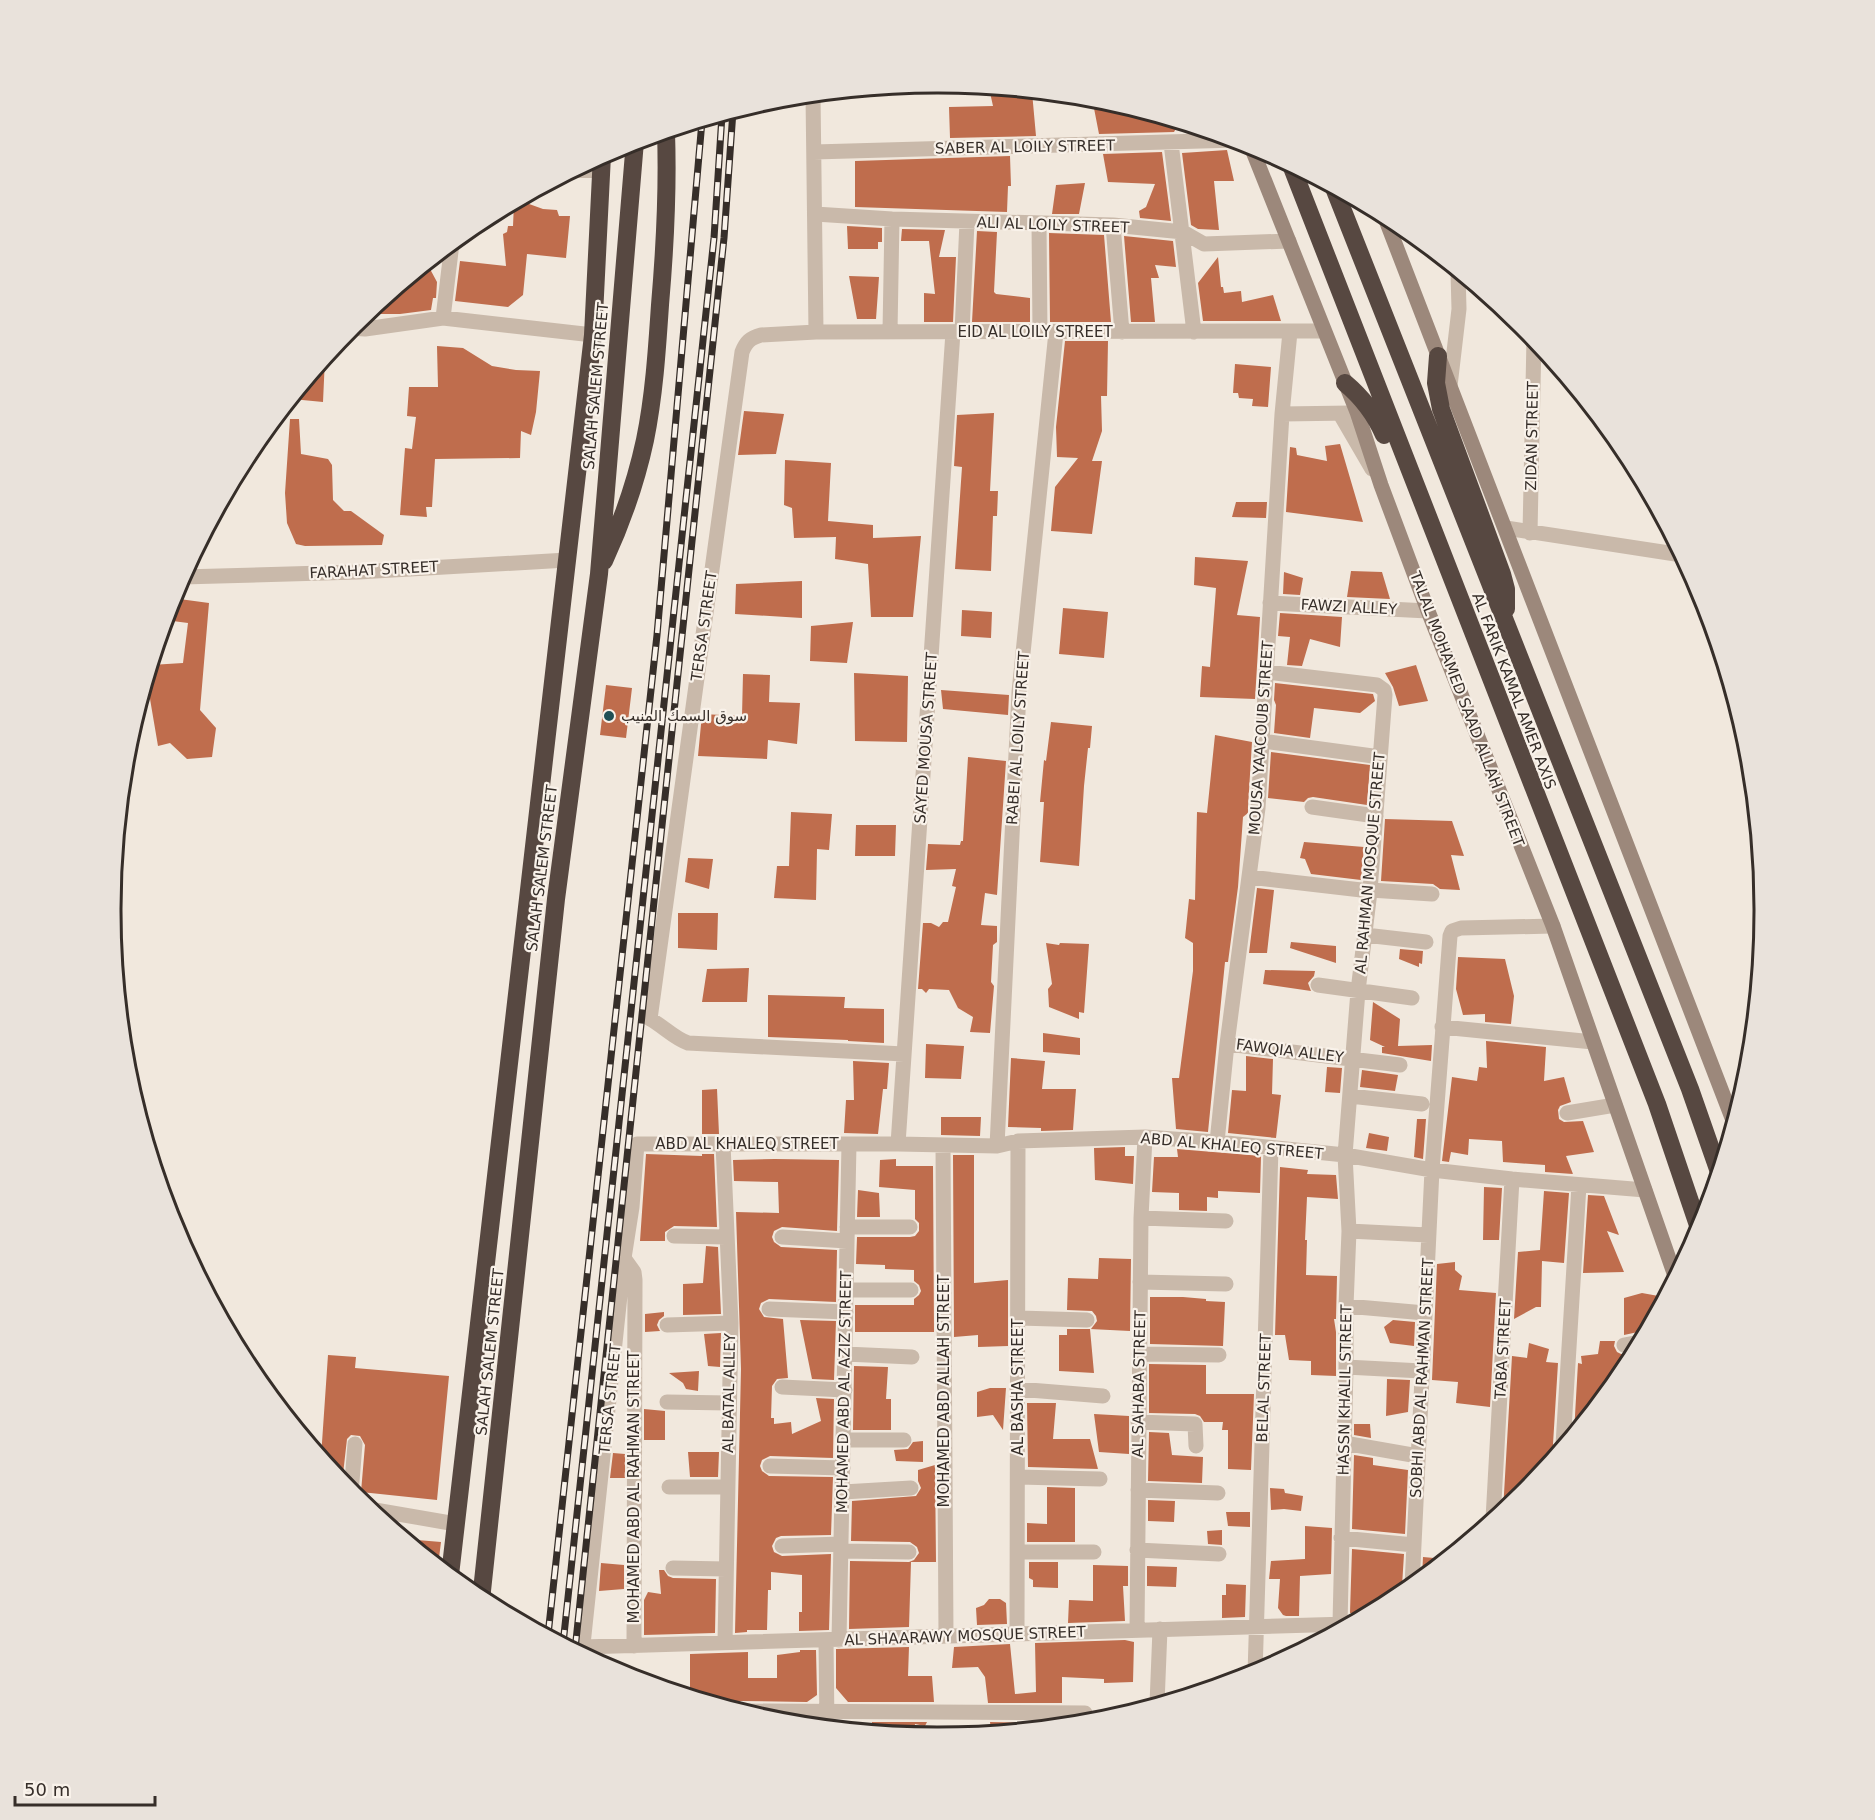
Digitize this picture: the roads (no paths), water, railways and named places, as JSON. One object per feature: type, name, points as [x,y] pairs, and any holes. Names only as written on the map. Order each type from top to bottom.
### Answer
[{"type":"highway","points":[[599,574],[618,531],[636,475],[653,395],[666,212],[666,139]]},
{"type":"highway","name":"SALAH SALEM STREET","points":[[483,1588],[556,899],[599,574],[634,152]]},
{"type":"highway","name":"SALAH SALEM STREET","points":[[451,1566],[592,335],[602,165]]},
{"type":"highway","name":"AL FARIK KAMAL AMER AXIS","points":[[1295,175],[1657,1104],[1695,1216]]},
{"type":"highway","name":"AL FARIK KAMAL AMER AXIS","points":[[1338,198],[1690,1089],[1715,1160]]},
{"type":"highway","points":[[1438,356],[1436,383],[1441,409],[1503,574],[1506,589],[1505,620]]},
{"type":"highway","points":[[1345,383],[1365,402],[1380,426],[1449,594],[1461,616],[1470,625]]},
{"type":"highway","points":[[510,1060],[538,1064]]},
{"type":"main road","name":"TALAL MOHAMED SAAD ALLAH STREET","points":[[1255,157],[1357,412],[1381,485],[1428,611],[1553,926],[1672,1266]]},
{"type":"main road","points":[[1390,230],[1729,1111]]},
{"type":"street","points":[[813,103],[816,332]]},
{"type":"street","name":"SABER AL LOILY STREET","points":[[814,152],[1213,141]]},
{"type":"street","points":[[1171,143],[1194,332]]},
{"type":"street","name":"ALI AL LOILY STREET","points":[[815,214],[967,222],[1113,225],[1181,232],[1204,244],[1289,241]]},
{"type":"street","points":[[890,332],[892,219]]},
{"type":"street","name":"SAYED MOUSA STREET","points":[[898,1144],[967,222]]},
{"type":"street","points":[[1039,223],[1040,332]]},
{"type":"street","points":[[1113,225],[1122,332]]},
{"type":"street","points":[[443,318],[451,255]]},
{"type":"street","points":[[1450,386],[1459,309],[1458,281]]},
{"type":"street","points":[[372,321],[443,318],[592,335]]},
{"type":"street","name":"EID AL LOILY STREET","points":[[748,341],[760,335],[816,332],[1324,331]]},
{"type":"street","name":"RABEI AL LOILY STREET","points":[[997,1146],[1019,692],[1056,332]]},
{"type":"street","name":"MOUSA YAACOUB STREET","points":[[1217,1142],[1227,1044],[1258,808],[1282,414],[1290,332]]},
{"type":"street","name":"TERSA STREET","points":[[748,341],[742,352],[650,1019],[667,1029],[676,1038],[688,1042],[904,1054]]},
{"type":"street","name":"ZIDAN STREET","points":[[1530,533],[1534,352]]},
{"type":"street","points":[[1282,414],[1357,412]]},
{"type":"street","points":[[1340,414],[1381,485]]},
{"type":"street","points":[[1506,528],[1672,554]]},
{"type":"street","name":"FARAHAT STREET","points":[[192,577],[358,572],[567,560]]},
{"type":"street","name":"FAWZI ALLEY","points":[[1270,603],[1428,611]]},
{"type":"street","name":"AL RAHMAN MOSQUE STREET","points":[[1267,672],[1377,685],[1382,687],[1385,695],[1370,891],[1358,991],[1345,1155]]},
{"type":"street","points":[[1263,741],[1380,757]]},
{"type":"street","points":[[1312,807],[1376,816]]},
{"type":"street","points":[[1249,877],[1370,891],[1432,894]]},
{"type":"street","name":"SOBHI ABD AL RAHMAN STREET","points":[[1413,1574],[1428,1235],[1442,1026],[1452,931],[1461,928],[1553,926]]},
{"type":"street","points":[[1365,936],[1426,942]]},
{"type":"street","points":[[1318,986],[1412,998]]},
{"type":"street","points":[[1442,1026],[1593,1042]]},
{"type":"street","name":"FAWQIA ALLEY","points":[[1227,1044],[1400,1065]]},
{"type":"street","points":[[1350,1096],[1422,1104]]},
{"type":"street","points":[[1567,1113],[1615,1105]]},
{"type":"street","name":"ABD AL KHALEQ STREET","points":[[637,1144],[997,1146],[1018,1141],[1145,1137],[1345,1155],[1432,1170],[1645,1190]]},
{"type":"street","name":"AL SAHABA STREET","points":[[1137,1630],[1141,1218],[1145,1137]]},
{"type":"street","name":"AL BASHA STREET","points":[[1017,1634],[1018,1141]]},
{"type":"street","name":"TERSA STREET","points":[[583,1646],[637,1144]]},
{"type":"street","name":"AL BATAL ALLEY","points":[[723,1144],[731,1323],[725,1643]]},
{"type":"street","name":"MOHAMED ABD AL AZIZ STREET","points":[[828,1719],[841,1548],[849,1144]]},
{"type":"street","name":"MOHAMED ABD ALLAH STREET","points":[[943,1146],[946,1636]]},
{"type":"street","name":"BELAL STREET","points":[[1255,1663],[1268,1307],[1271,1148]]},
{"type":"street","name":"HASSN KHALIL STREET","points":[[1343,1620],[1341,1538],[1349,1231],[1345,1155]]},
{"type":"street","name":"TABA STREET","points":[[1494,1508],[1512,1179]]},
{"type":"street","points":[[1564,1435],[1579,1185]]},
{"type":"street","points":[[1141,1218],[1226,1221]]},
{"type":"street","points":[[782,1237],[847,1234],[910,1227]]},
{"type":"street","points":[[1349,1231],[1428,1235]]},
{"type":"street","points":[[674,1236],[726,1237]]},
{"type":"street","name":"MOHAMED ABD AL RAHMAN STREET","points":[[624,1258],[634,1272],[635,1280],[634,1646]]},
{"type":"street","points":[[1140,1282],[1226,1284]]},
{"type":"street","points":[[846,1290],[910,1290]]},
{"type":"street","points":[[1346,1306],[1425,1313]]},
{"type":"street","points":[[769,1309],[846,1312]]},
{"type":"street","points":[[1019,1318],[1087,1320]]},
{"type":"street","points":[[667,1325],[731,1323]]},
{"type":"street","points":[[1624,1345],[1629,1344]]},
{"type":"street","points":[[845,1354],[912,1357]]},
{"type":"street","points":[[1139,1354],[1219,1355]]},
{"type":"street","points":[[1346,1367],[1422,1371]]},
{"type":"street","points":[[782,1387],[845,1390]]},
{"type":"street","points":[[1017,1389],[1103,1396]]},
{"type":"street","points":[[667,1402],[729,1403]]},
{"type":"street","points":[[1138,1422],[1194,1424],[1196,1446]]},
{"type":"street","points":[[844,1440],[904,1440]]},
{"type":"street","points":[[1344,1443],[1418,1456]]},
{"type":"street","points":[[352,1480],[355,1444]]},
{"type":"street","points":[[770,1466],[843,1468]]},
{"type":"street","points":[[1018,1477],[1100,1479]]},
{"type":"street","points":[[669,1487],[727,1487]]},
{"type":"street","points":[[843,1492],[911,1488]]},
{"type":"street","points":[[1138,1490],[1218,1493]]},
{"type":"street","points":[[386,1512],[456,1524]]},
{"type":"street","points":[[1341,1538],[1414,1545]]},
{"type":"street","points":[[782,1546],[909,1552]]},
{"type":"street","points":[[1137,1550],[1219,1554]]},
{"type":"street","points":[[1018,1552],[1094,1552]]},
{"type":"street","points":[[673,1568],[726,1569]]},
{"type":"street","name":"AL SHAARAWY MOSQUE STREET","points":[[592,1650],[634,1646],[1332,1625]]},
{"type":"street","points":[[1157,1697],[1160,1629]]},
{"type":"street","points":[[776,1711],[1085,1713]]},
{"type":"railway","points":[[576,1643],[724,238],[732,120]]},
{"type":"railway","points":[[564,1637],[714,238],[722,122]]},
{"type":"railway","points":[[549,1628],[657,635],[701,128]]},
{"type":"place","name":"سوق السمك المنيب","points":[[609,716]]}]
